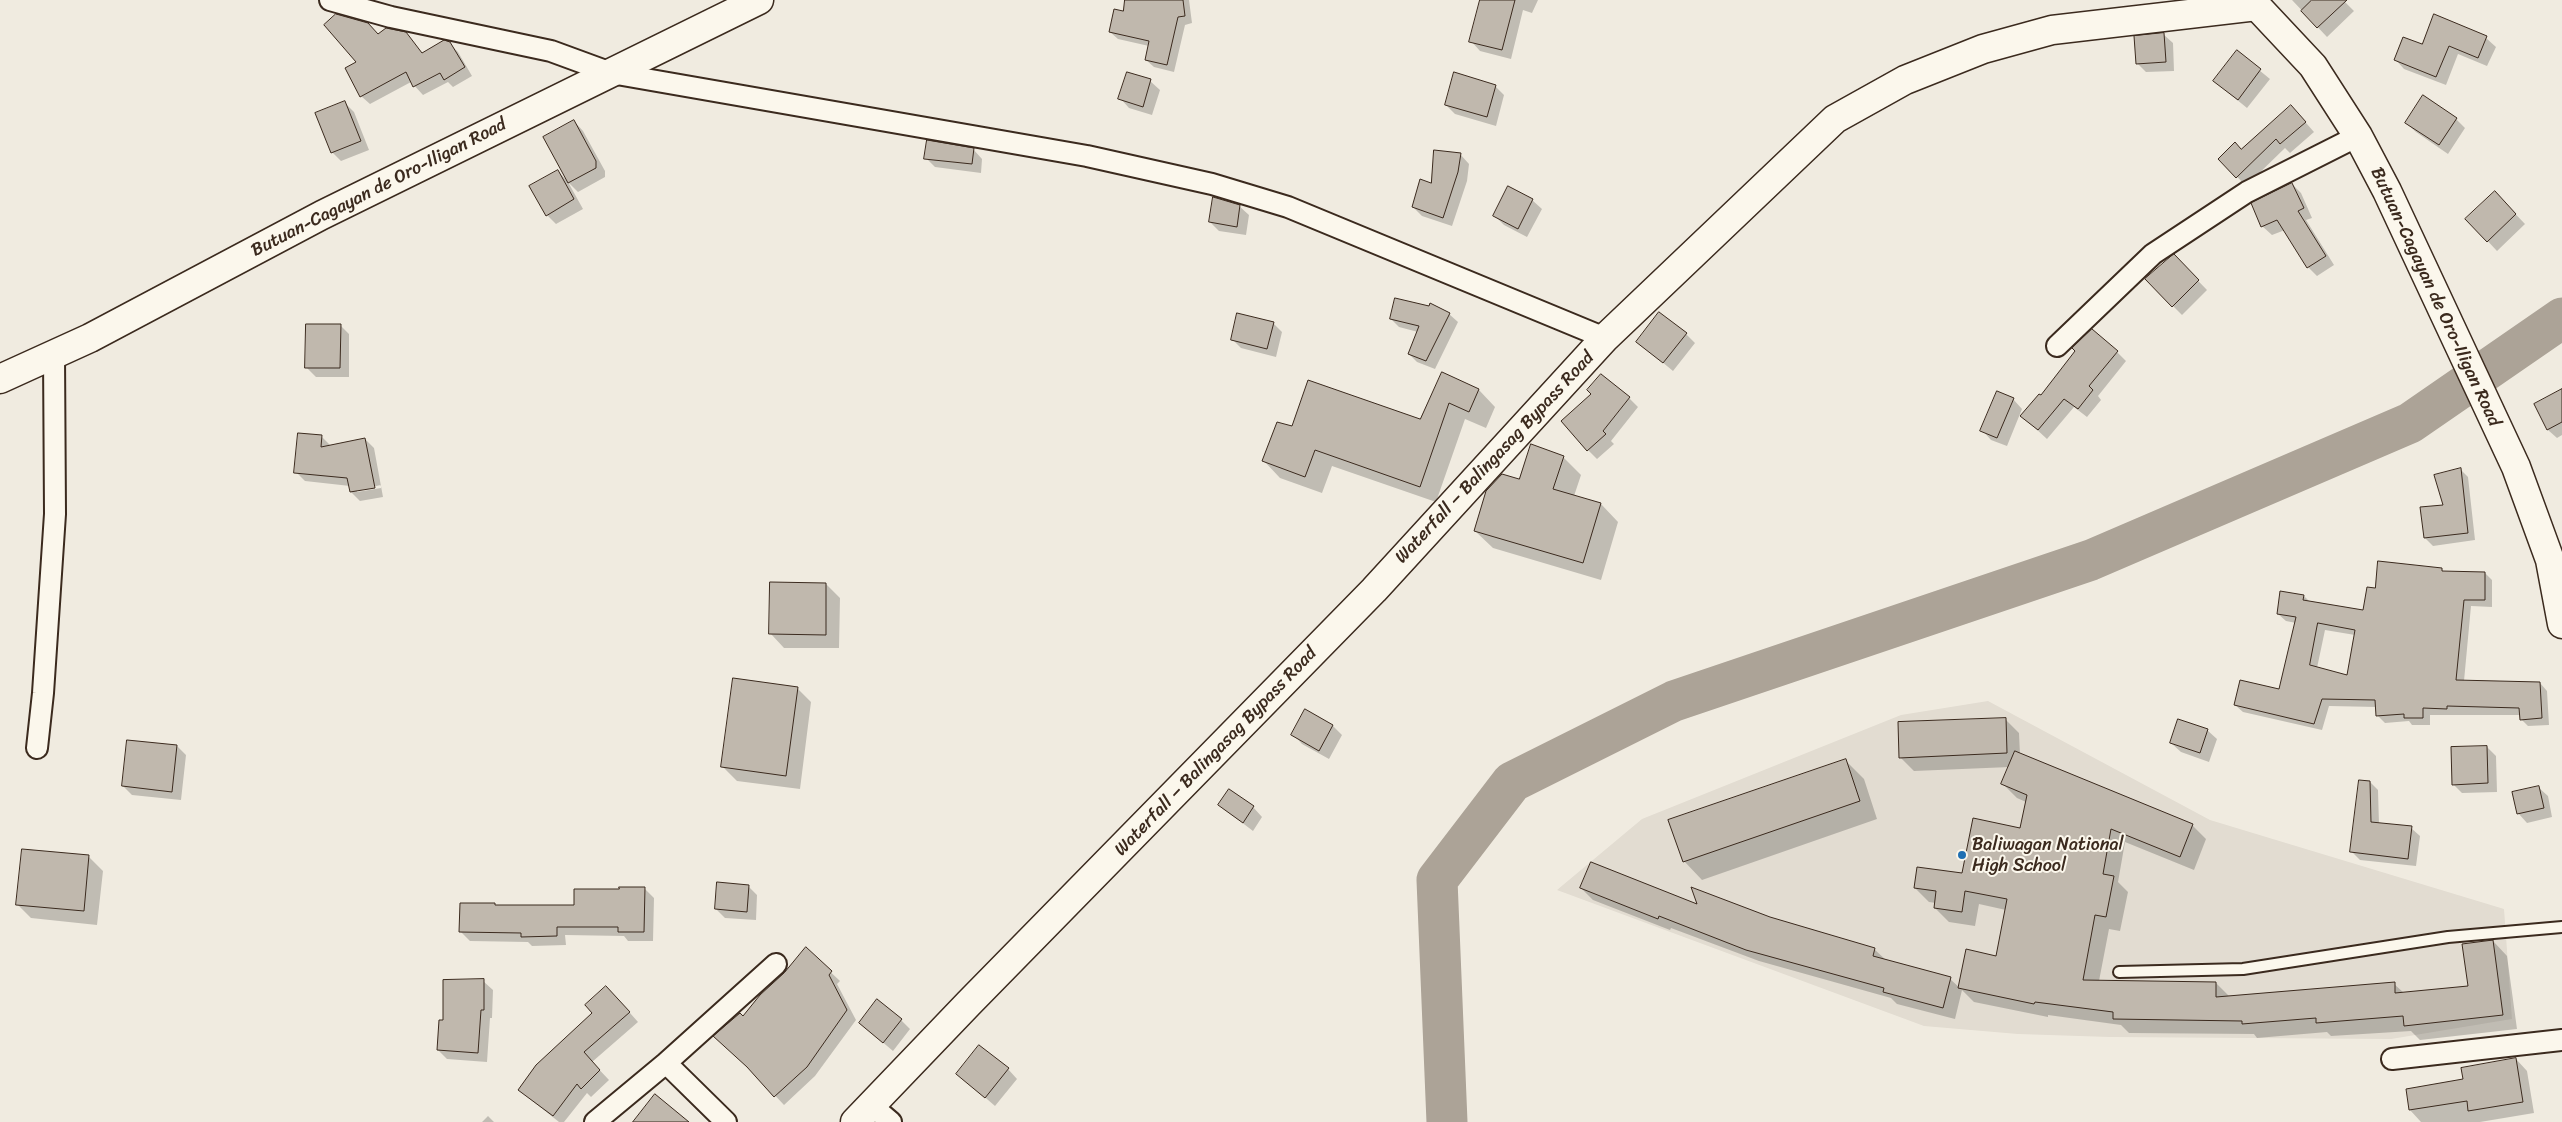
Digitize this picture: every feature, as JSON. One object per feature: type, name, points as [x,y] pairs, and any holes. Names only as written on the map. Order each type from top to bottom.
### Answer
[{"type":"main road","name":"Butuan-Cagayan de Oro-Iligan Road","points":[[0,379],[90,338],[322,215],[759,0]]},
{"type":"main road","name":"Butuan-Cagayan de Oro-Iligan Road","points":[[2254,3],[2313,66],[2358,136],[2387,191],[2556,554],[2562,624]]},
{"type":"main road","name":"Waterfall ‒ Balingasag Bypass Road","points":[[872,1116],[1374,590],[1604,338],[1782,167],[1835,119],[1905,80],[1983,49],[2052,30],[2254,3]]},
{"type":"street","points":[[330,0],[390,17],[551,51],[611,72],[1087,156],[1212,184],[1288,207],[1604,338]]},
{"type":"street","points":[[2057,346],[2154,254],[2247,192],[2358,136]]},
{"type":"street","points":[[37,748],[43,694],[55,514],[54,354]]},
{"type":"street","points":[[595,1122],[666,1063],[776,964]]},
{"type":"street","points":[[2392,1059],[2562,1040]]},
{"type":"street","points":[[666,1063],[726,1122]]},
{"type":"lane","points":[[2120,972],[2243,968],[2448,936],[2562,927]]},
{"type":"shaded area","name":"Baliwagan National High School","points":[[1988,701],[2210,820],[2504,909],[2512,1019],[2391,1039],[2110,1037],[2018,1034],[1924,1026],[1557,890],[1642,819],[1901,715]]},
{"type":"building","points":[[1125,0],[1183,0],[1185,16],[1178,17],[1167,65],[1145,60],[1149,41],[1109,32],[1114,9],[1123,11]]},
{"type":"building","points":[[1480,0],[1515,0],[1502,50],[1469,42]]},
{"type":"building","points":[[2312,0],[2347,0],[2317,28],[2301,11]]},
{"type":"building","points":[[336,14],[368,23],[378,34],[386,28],[406,32],[422,53],[444,40],[450,42],[465,67],[444,80],[440,73],[413,87],[406,72],[360,97],[345,68],[356,62],[324,25]]},
{"type":"building","points":[[2434,14],[2487,36],[2478,58],[2449,46],[2436,77],[2394,60],[2403,37],[2422,44]]},
{"type":"building","points":[[2164,33],[2166,62],[2136,64],[2134,36]]},
{"type":"building","points":[[2237,50],[2261,69],[2238,100],[2213,81]]},
{"type":"building","points":[[1127,72],[1151,79],[1143,107],[1118,99]]},
{"type":"building","points":[[1454,72],[1496,85],[1487,117],[1445,105]]},
{"type":"building","points":[[2423,95],[2457,118],[2439,145],[2405,123]]},
{"type":"building","points":[[345,101],[361,141],[331,153],[315,113]]},
{"type":"building","points":[[2291,105],[2306,122],[2280,144],[2276,139],[2236,178],[2218,159],[2235,142],[2241,149]]},
{"type":"building","points":[[574,120],[596,161],[596,168],[568,183],[543,137]]},
{"type":"building","points":[[927,140],[974,148],[972,164],[924,159]]},
{"type":"building","points":[[1434,150],[1461,153],[1458,172],[1443,218],[1412,207],[1420,179],[1431,183]]},
{"type":"building","points":[[558,170],[574,199],[546,216],[529,186]]},
{"type":"building","points":[[2292,183],[2304,208],[2298,211],[2326,256],[2307,268],[2277,220],[2261,227],[2251,203]]},
{"type":"building","points":[[1508,186],[1533,199],[1518,229],[1493,216]]},
{"type":"building","points":[[2495,191],[2516,214],[2487,242],[2465,219]]},
{"type":"building","points":[[1213,197],[1240,205],[1237,227],[1209,222]]},
{"type":"building","points":[[2174,254],[2199,280],[2172,307],[2145,279]]},
{"type":"building","points":[[1395,298],[1429,306],[1430,303],[1450,313],[1426,361],[1408,354],[1419,326],[1390,319]]},
{"type":"building","points":[[1659,312],[1687,333],[1663,363],[1636,342]]},
{"type":"building","points":[[1237,313],[1274,322],[1267,349],[1231,340]]},
{"type":"building","points":[[306,324],[341,324],[340,368],[305,368]]},
{"type":"building","points":[[2092,329],[2118,351],[2089,386],[2093,390],[2078,409],[2064,399],[2038,430],[2020,416],[2039,394],[2041,395],[2075,351],[2072,348]]},
{"type":"building","points":[[1442,372],[1479,389],[1469,412],[1449,403],[1420,487],[1315,450],[1305,477],[1262,461],[1277,422],[1292,426],[1308,380],[1420,419]]},
{"type":"building","points":[[1601,374],[1630,397],[1603,431],[1606,434],[1587,451],[1561,421],[1591,394],[1587,390]]},
{"type":"building","points":[[2562,389],[2562,422],[2547,430],[2534,404]]},
{"type":"building","points":[[1997,391],[2014,398],[1997,438],[1980,431]]},
{"type":"building","points":[[298,433],[322,435],[321,447],[365,438],[375,488],[350,492],[347,478],[294,473]]},
{"type":"building","points":[[1531,444],[1564,456],[1553,489],[1601,503],[1583,563],[1474,531],[1486,491],[1502,474],[1519,479]]},
{"type":"building","points":[[2461,468],[2468,533],[2424,538],[2420,507],[2443,505],[2434,475]]},
{"type":"building","points":[[2378,561],[2442,568],[2442,571],[2485,572],[2485,600],[2464,600],[2456,680],[2540,682],[2542,718],[2520,720],[2519,708],[2447,706],[2447,709],[2423,708],[2423,718],[2404,718],[2404,714],[2376,716],[2375,700],[2322,699],[2314,724],[2234,705],[2240,680],[2279,689],[2296,617],[2277,614],[2280,591],[2304,595],[2303,600],[2363,610],[2367,587],[2375,588]],"holes":[[[2318,623],[2355,630],[2347,675],[2310,665]]]},
{"type":"building","points":[[770,582],[826,583],[826,635],[769,634]]},
{"type":"building","points":[[733,678],[798,687],[786,776],[721,767]]},
{"type":"building","points":[[1305,709],[1333,725],[1319,751],[1291,735]]},
{"type":"building","points":[[2006,718],[2007,753],[1899,758],[1898,722]]},
{"type":"building","points":[[2178,719],[2208,729],[2200,753],[2170,743]]},
{"type":"building","points":[[127,740],[177,745],[172,792],[122,786]]},
{"type":"building","points":[[2487,746],[2488,783],[2452,785],[2451,747]]},
{"type":"building","points":[[2015,751],[2193,824],[2180,857],[2111,829],[2103,874],[2114,876],[2106,917],[2095,915],[2083,980],[2216,982],[2216,997],[2395,982],[2395,993],[2468,986],[2462,944],[2493,940],[2503,1015],[2404,1026],[2403,1016],[2316,1023],[2316,1018],[2242,1024],[2242,1021],[2113,1019],[2113,1012],[2035,1002],[2034,1004],[1958,988],[1966,949],[1996,956],[2007,899],[1965,891],[1962,912],[1934,908],[1936,891],[1914,888],[1917,867],[1962,873],[1973,818],[2020,828],[2027,795],[2001,784]]},
{"type":"building","points":[[1846,759],[1860,801],[1683,862],[1668,820]]},
{"type":"building","points":[[2359,780],[2370,781],[2371,822],[2412,826],[2408,859],[2350,852]]},
{"type":"building","points":[[2539,786],[2544,808],[2517,814],[2512,792]]},
{"type":"building","points":[[1229,789],[1254,806],[1243,823],[1218,805]]},
{"type":"building","points":[[22,849],[89,855],[84,911],[16,905]]},
{"type":"building","points":[[1591,862],[1697,904],[1691,887],[1770,917],[1875,948],[1873,956],[1951,977],[1943,1008],[1883,992],[1884,988],[1746,950],[1659,916],[1658,919],[1580,888]]},
{"type":"building","points":[[717,882],[749,885],[747,912],[715,909]]},
{"type":"building","points":[[619,887],[645,887],[644,932],[618,932],[618,927],[557,927],[557,936],[521,937],[521,933],[459,932],[460,903],[574,905],[574,889],[619,889]]},
{"type":"building","points":[[806,947],[832,971],[829,975],[847,1010],[807,1067],[774,1097],[747,1067],[713,1036],[740,1013],[743,1016],[760,995],[784,973]]},
{"type":"building","points":[[484,979],[484,1010],[481,1010],[478,1053],[437,1050],[439,1020],[443,1020],[443,980]]},
{"type":"building","points":[[606,986],[630,1012],[584,1052],[600,1070],[581,1089],[577,1084],[553,1116],[518,1090],[536,1065],[592,1013],[585,1005]]},
{"type":"building","points":[[877,999],[902,1019],[883,1043],[859,1023]]},
{"type":"building","points":[[979,1045],[1009,1068],[985,1098],[956,1074]]},
{"type":"building","points":[[2516,1058],[2523,1102],[2468,1111],[2467,1101],[2409,1110],[2406,1089],[2463,1079],[2461,1068]]},
{"type":"building","points":[[655,1094],[689,1122],[633,1122]]},
{"type":"waterway","points":[[1447,1122],[1437,880],[1512,782],[1674,701],[2091,560],[2410,423],[2562,318]]},
{"type":"place","name":"Baliwagan National High School","points":[[1962,855]]}]
